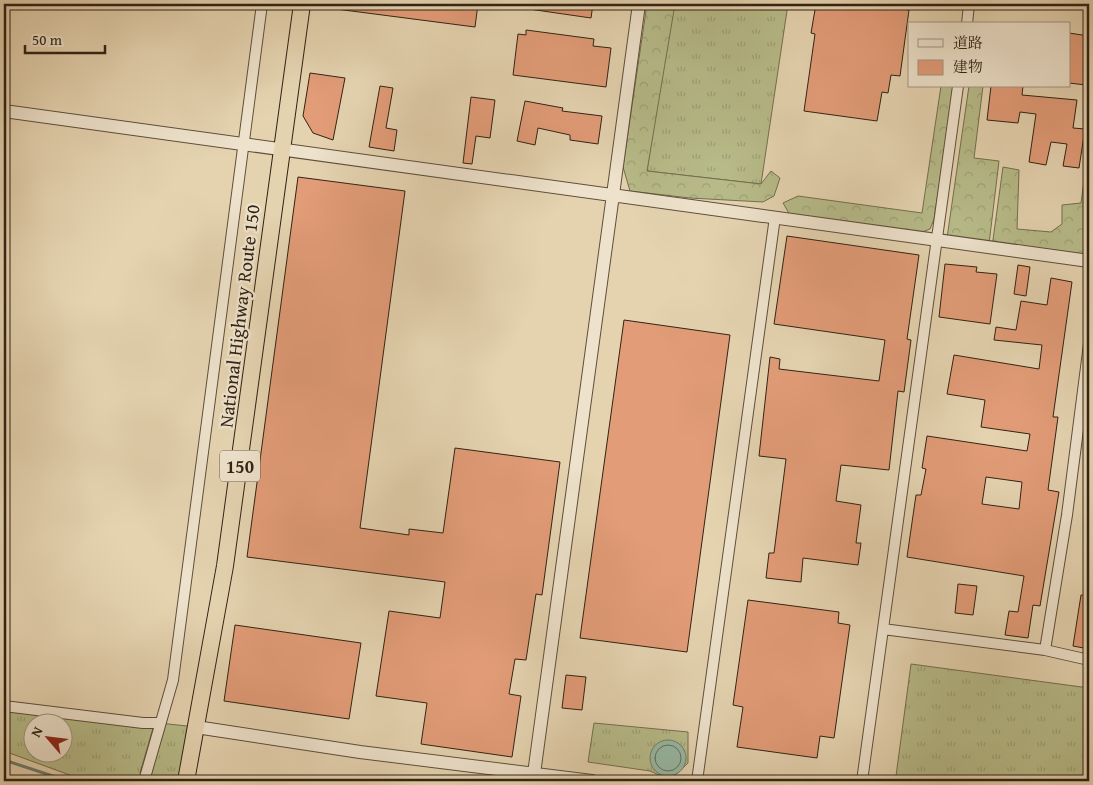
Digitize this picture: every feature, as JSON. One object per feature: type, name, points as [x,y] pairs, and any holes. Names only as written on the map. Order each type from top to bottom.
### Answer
[{"type":"highway","name":"National Highway Route 150","points":[[186,781],[225,566],[302,4]]},
{"type":"street","points":[[144,781],[173,680],[242,144],[262,4]]},
{"type":"street","points":[[533,777],[639,4]]},
{"type":"street","points":[[967,22],[969,4]]},
{"type":"street","points":[[862,781],[958,88]]},
{"type":"street","points":[[4,111],[1089,261]]},
{"type":"street","points":[[697,781],[775,217]]},
{"type":"street","points":[[1045,650],[1067,515],[1089,344]]},
{"type":"street","points":[[883,629],[1045,650],[1089,660]]},
{"type":"street","points":[[4,706],[160,723]]},
{"type":"street","points":[[196,727],[533,777],[592,781]]},
{"type":"green space","points":[[647,4],[675,4],[647,171],[761,184],[771,171],[780,178],[774,196],[763,202],[690,198],[630,191],[623,167]]},
{"type":"green space","points":[[672,4],[788,4],[761,184],[647,171]]},
{"type":"green space","points":[[941,88],[954,88],[934,219],[930,229],[922,232],[790,215],[783,203],[798,196],[922,213]]},
{"type":"green space","points":[[969,88],[983,88],[974,158],[999,161],[989,244],[947,238]]},
{"type":"green space","points":[[1089,143],[1089,261],[992,247],[1003,167],[1019,170],[1017,229],[1051,232],[1062,224],[1062,205],[1081,203]]},
{"type":"green space","points":[[911,664],[1089,688],[1089,781],[936,781],[896,776]]},
{"type":"green space","points":[[4,709],[28,712],[22,712],[22,758],[4,751]]},
{"type":"green space","points":[[72,718],[153,728],[140,773],[159,723],[196,727],[184,781],[86,781],[34,762],[72,762]]},
{"type":"green space","points":[[594,723],[688,732],[688,763],[670,780],[650,771],[588,762]]},
{"type":"water","points":[[668,740],[675,741],[681,745],[685,751],[685,765],[681,771],[675,775],[668,776],[661,775],[655,771],[651,765],[650,758],[651,751],[655,745],[661,741]]},
{"type":"building","points":[[336,4],[478,4],[475,27],[336,9]]},
{"type":"building","points":[[529,4],[593,4],[591,18],[529,9]]},
{"type":"building","points":[[816,4],[864,4],[909,10],[900,76],[891,75],[888,93],[882,92],[877,121],[804,111],[815,34],[811,33]]},
{"type":"building","points":[[526,30],[594,39],[593,46],[611,48],[606,87],[513,75],[518,34],[526,35]]},
{"type":"building","points":[[1070,33],[1089,36],[1086,85],[1070,83]]},
{"type":"building","points":[[310,73],[345,78],[333,140],[313,133],[303,116]]},
{"type":"building","points":[[380,86],[393,88],[386,128],[397,130],[394,151],[369,147]]},
{"type":"building","points":[[991,88],[1023,88],[1022,95],[1077,100],[1073,128],[1085,129],[1079,168],[1063,166],[1067,144],[1051,142],[1046,165],[1029,162],[1036,114],[1020,112],[1018,123],[987,120]]},
{"type":"building","points":[[471,97],[495,100],[490,138],[476,136],[472,164],[463,163]]},
{"type":"building","points":[[525,101],[563,108],[562,111],[602,116],[598,144],[570,140],[570,135],[538,128],[535,145],[517,141]]},
{"type":"building","points":[[298,177],[405,191],[360,528],[409,535],[409,529],[443,533],[455,448],[560,462],[542,595],[536,594],[526,660],[515,659],[509,694],[521,696],[512,757],[421,744],[427,703],[376,696],[389,611],[440,618],[445,582],[247,557]]},
{"type":"building","points":[[787,236],[919,255],[907,339],[911,340],[904,392],[898,391],[889,470],[841,465],[836,501],[861,505],[856,543],[861,543],[858,565],[803,558],[801,582],[766,578],[769,553],[774,553],[786,459],[759,456],[770,357],[780,359],[779,369],[879,381],[885,340],[774,324]]},
{"type":"building","points":[[945,264],[977,267],[976,272],[997,274],[990,324],[939,317]]},
{"type":"building","points":[[1018,265],[1030,267],[1026,296],[1014,294]]},
{"type":"building","points":[[1051,278],[1072,282],[1053,417],[1058,417],[1048,490],[1059,492],[1040,606],[1033,605],[1028,638],[1005,635],[1009,611],[1018,612],[1024,576],[907,557],[916,495],[921,495],[926,469],[922,468],[927,436],[1027,451],[1030,434],[981,427],[985,400],[947,394],[954,355],[1039,369],[1042,345],[994,340],[996,327],[1016,330],[1021,301],[1047,305]],"holes":[[[986,477],[1022,482],[1019,509],[982,504]]]},
{"type":"building","points":[[624,320],[730,335],[687,652],[580,638]]},
{"type":"building","points":[[958,584],[977,586],[973,615],[955,613]]},
{"type":"building","points":[[1081,595],[1089,596],[1089,649],[1073,646]]},
{"type":"building","points":[[748,600],[839,612],[838,623],[850,625],[834,738],[820,736],[817,758],[737,747],[743,707],[733,705]]},
{"type":"building","points":[[235,625],[361,643],[349,719],[224,701]]},
{"type":"building","points":[[566,675],[586,677],[582,710],[562,708]]},
{"type":"waterway","points":[[4,760],[68,781]]}]
